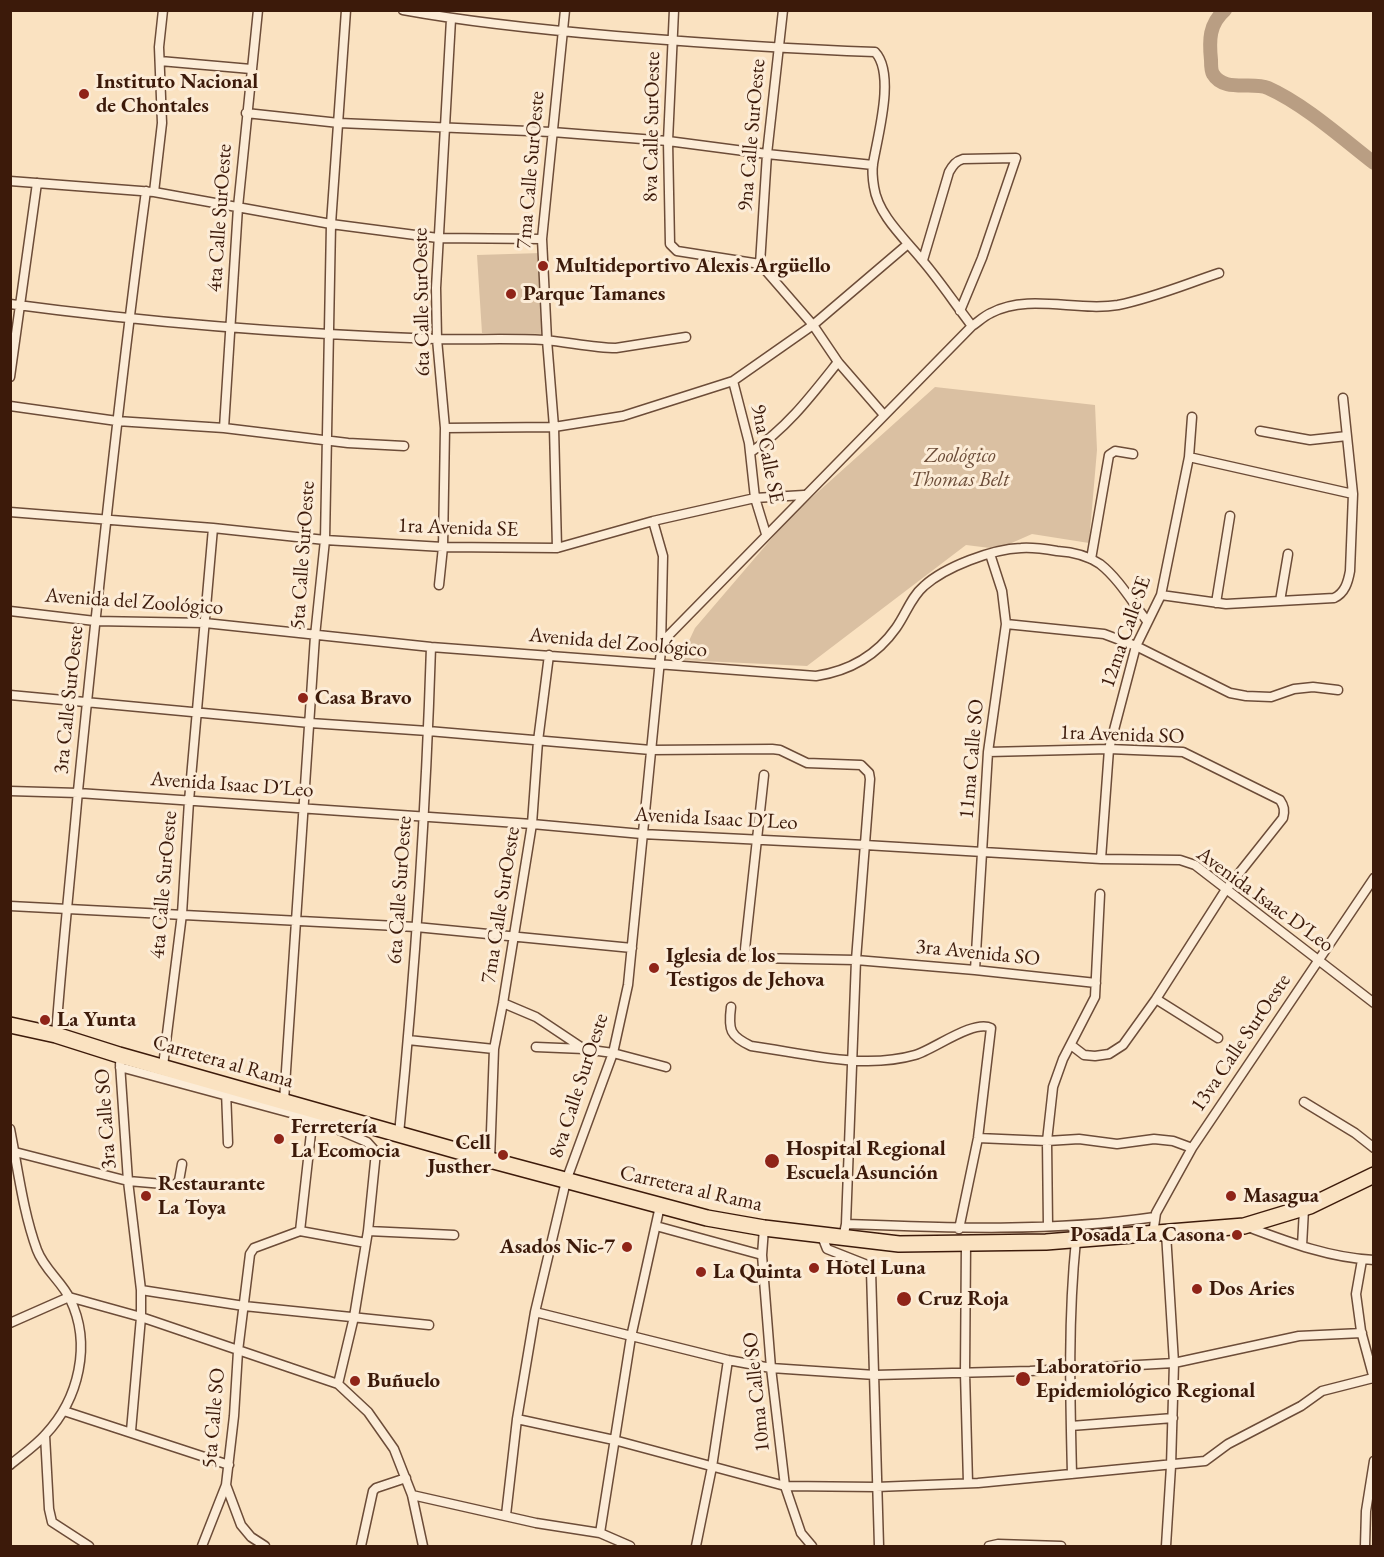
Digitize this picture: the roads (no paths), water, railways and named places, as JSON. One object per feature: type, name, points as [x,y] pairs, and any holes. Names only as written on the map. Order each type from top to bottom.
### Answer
[{"type":"highway","name":"Carretera al Rama","points":[[10,1025],[56,1035],[120,1061],[163,1066],[226,1090],[284,1101],[313,1114],[399,1134],[707,1218],[764,1228],[820,1234],[845,1231],[898,1244],[963,1236],[1076,1240],[1244,1226],[1304,1209],[1374,1175]]},
{"type":"street","name":"3ra Calle SurOeste","points":[[56,1035],[66,909],[105,520],[129,318],[162,123],[159,47],[163,10]]},
{"type":"street","name":"4ta Calle SurOeste","points":[[224,428],[238,207],[258,10]]},
{"type":"street","name":"5ta Calle SurOeste","points":[[284,1101],[315,636],[325,540],[331,224],[346,10]]},
{"type":"street","points":[[403,10],[451,19],[672,41],[875,52],[882,63],[884,72],[884,106],[873,165],[874,189],[877,199],[908,244],[923,260],[972,326]]},
{"type":"street","name":"7ma Calle SurOeste","points":[[557,548],[554,427],[542,238],[565,10]]},
{"type":"street","name":"8va Calle SurOeste","points":[[675,10],[668,141],[670,244],[677,251],[760,264]]},
{"type":"street","name":"9na Calle SurOeste","points":[[760,264],[766,154],[783,10]]},
{"type":"street","name":"6ta Calle SurOeste","points":[[440,585],[445,428],[437,339],[438,238],[451,19]]},
{"type":"street","points":[[160,61],[251,69]]},
{"type":"street","points":[[246,113],[339,123],[552,132],[668,141],[873,165]]},
{"type":"street","points":[[923,260],[952,166],[963,159],[1016,158],[982,258],[960,311]]},
{"type":"street","points":[[10,181],[150,192],[331,224],[438,238],[542,238]]},
{"type":"street","points":[[10,377],[37,183]]},
{"type":"street","points":[[445,428],[554,427],[623,416],[733,381],[813,325],[908,244]]},
{"type":"street","points":[[760,264],[813,325],[838,362],[884,415]]},
{"type":"street","points":[[661,650],[678,624],[804,495],[972,326],[991,313],[1003,308],[1026,305],[1116,305],[1219,273]]},
{"type":"street","points":[[10,304],[129,318],[231,326],[437,339],[547,340],[592,347],[616,348],[686,337]]},
{"type":"street","points":[[751,452],[772,438],[790,421],[838,362]]},
{"type":"street","name":"9na Calle SE","points":[[733,381],[751,452],[755,498],[766,534]]},
{"type":"street","points":[[1161,594],[1216,603],[1334,598],[1341,594],[1350,571],[1353,494],[1343,398]]},
{"type":"street","points":[[10,406],[117,421],[224,428],[404,446]]},
{"type":"street","name":"12ma Calle SE","points":[[1101,860],[1109,749],[1136,646],[1161,594],[1189,457],[1192,417]]},
{"type":"street","points":[[1260,431],[1310,440],[1347,436]]},
{"type":"street","points":[[1091,559],[1110,455],[1115,451],[1133,454]]},
{"type":"street","points":[[1189,457],[1353,494]]},
{"type":"street","name":"1ra Avenida SE","points":[[10,512],[213,528],[325,540],[443,547],[557,548],[653,521],[755,498],[804,495]]},
{"type":"street","points":[[1216,603],[1230,516]]},
{"type":"street","name":"8va Calle SurOeste","points":[[506,1515],[517,1419],[535,1312],[566,1181],[613,1053],[628,985],[661,650],[663,556],[653,521]]},
{"type":"street","name":"4ta Calle SurOeste","points":[[163,1066],[182,914],[189,801],[213,528]]},
{"type":"street","name":"Avenida del Zoológico","points":[[10,611],[95,621],[205,623],[431,647],[816,676],[844,670],[877,650],[895,629],[914,597],[934,577],[964,561],[1011,549],[1027,548],[1075,553],[1091,559],[1111,575],[1147,621]]},
{"type":"street","points":[[1280,601],[1288,554]]},
{"type":"street","name":"11ma Calle SO","points":[[975,970],[988,752],[1006,624],[1002,591],[990,555]]},
{"type":"street","points":[[1006,624],[1104,634],[1136,646],[1230,693],[1271,697],[1294,689],[1313,687],[1338,690]]},
{"type":"street","name":"6ta Calle SurOeste","points":[[399,1134],[416,927],[431,647]]},
{"type":"street","name":"7ma Calle SurOeste","points":[[490,1160],[494,1049],[532,824],[538,741],[549,655]]},
{"type":"street","points":[[10,695],[310,723],[428,730],[651,750],[772,749],[780,750],[807,763],[861,765],[869,773],[870,779],[856,960],[845,1231]]},
{"type":"street","name":"1ra Avenida SO","points":[[988,752],[1109,749],[1183,752],[1280,800],[1285,810],[1283,818],[1225,891]]},
{"type":"street","points":[[756,840],[764,775]]},
{"type":"street","name":"Avenida Isaac D´Leo","points":[[10,791],[78,793],[303,808],[642,834],[1101,860],[1187,861],[1374,1003]]},
{"type":"street","name":"3ra Avenida SO","points":[[756,840],[745,949],[747,955],[754,958],[856,960],[1096,983]]},
{"type":"street","name":"13va Calle SurOeste","points":[[1166,1546],[1174,1363],[1155,1217],[1192,1148],[1374,878]]},
{"type":"street","points":[[1071,1045],[1084,1055],[1109,1054],[1123,1046],[1225,891]]},
{"type":"street","points":[[1048,1226],[1047,1141],[1053,1087],[1056,1072],[1095,997],[1100,894]]},
{"type":"street","points":[[10,906],[416,927],[632,948]]},
{"type":"street","points":[[1156,999],[1218,1038]]},
{"type":"street","points":[[503,1003],[536,1017],[584,1049]]},
{"type":"street","points":[[731,1007],[729,1025],[732,1033],[751,1046],[852,1060],[906,1057],[928,1050],[950,1036],[985,1026],[992,1030],[963,1236],[968,1483]]},
{"type":"street","points":[[408,1040],[494,1049]]},
{"type":"street","points":[[536,1047],[613,1053],[666,1067]]},
{"type":"street","points":[[120,1061],[313,1114],[367,1142],[376,1152],[368,1230],[354,1317],[338,1384]]},
{"type":"street","name":"3ra Calle SO","points":[[120,1061],[128,1181],[141,1290],[132,1431]]},
{"type":"street","points":[[226,1090],[228,1143]]},
{"type":"street","points":[[1304,1102],[1374,1148]]},
{"type":"street","points":[[313,1114],[300,1231],[366,1243]]},
{"type":"street","points":[[10,1129],[29,1222],[38,1252],[69,1297],[80,1322],[82,1346],[80,1369],[63,1411],[45,1435],[10,1465]]},
{"type":"street","points":[[978,1138],[1047,1141],[1079,1139],[1117,1144],[1154,1139],[1173,1141],[1192,1148]]},
{"type":"street","points":[[15,1152],[128,1181],[175,1185],[179,1181],[182,1164]]},
{"type":"street","points":[[600,1533],[631,1337],[660,1206]]},
{"type":"street","points":[[1302,1246],[1304,1209]]},
{"type":"street","points":[[963,1236],[1048,1226],[1113,1223],[1155,1217]]},
{"type":"street","points":[[656,1226],[762,1255]]},
{"type":"street","points":[[1244,1226],[1302,1246],[1362,1260],[1374,1260]]},
{"type":"street","name":"10ma Calle SO","points":[[764,1228],[762,1255],[771,1368],[785,1486],[807,1546]]},
{"type":"street","points":[[368,1230],[454,1235]]},
{"type":"street","name":"5ta Calle SO","points":[[265,1546],[251,1537],[241,1526],[226,1485],[238,1351],[250,1254],[254,1248],[300,1231]]},
{"type":"street","points":[[820,1234],[827,1250],[865,1264],[871,1270],[879,1546]]},
{"type":"street","points":[[1072,1474],[1069,1369],[1071,1292],[1076,1240]]},
{"type":"street","points":[[517,1419],[614,1440],[785,1486],[968,1483],[1171,1466],[1205,1461],[1228,1444],[1301,1406],[1322,1391],[1373,1379],[1356,1294],[1362,1260]]},
{"type":"street","points":[[141,1290],[244,1306],[429,1325]]},
{"type":"street","points":[[10,1323],[69,1297],[141,1317],[338,1384],[368,1412],[394,1449],[412,1495],[423,1546]]},
{"type":"street","points":[[535,1312],[631,1337],[771,1368],[875,1375],[1174,1363],[1299,1336],[1362,1333]]},
{"type":"street","points":[[696,1546],[712,1467],[728,1360]]},
{"type":"street","points":[[63,1411],[132,1431],[229,1464]]},
{"type":"street","points":[[1071,1426],[1173,1418]]},
{"type":"street","points":[[45,1435],[49,1509],[54,1523],[89,1546]]},
{"type":"street","points":[[1365,1546],[1366,1511],[1374,1461]]},
{"type":"street","points":[[361,1546],[373,1491],[378,1487],[406,1478]]},
{"type":"street","points":[[202,1546],[226,1485]]},
{"type":"street","points":[[412,1495],[600,1533],[630,1546]]},
{"type":"street","points":[[989,1546],[1061,1546]]},
{"type":"waterway","points":[[1225,10],[1216,21],[1210,39],[1211,69],[1218,80],[1231,85],[1261,86],[1282,95],[1323,122],[1374,163]]},
{"type":"place","name":"Instituto Nacional de Chontales","points":[[84,94]]},
{"type":"place","name":"Multideportivo Alexis Argüello","points":[[543,266]]},
{"type":"place","name":"Parque Tamanes","points":[[511,294]]},
{"type":"place","name":"Casa Bravo","points":[[303,698]]},
{"type":"place","name":"Iglesia de los Testigos de Jehova","points":[[654,968]]},
{"type":"place","name":"La Yunta","points":[[45,1020]]},
{"type":"place","name":"Ferretería La Ecomocia","points":[[279,1139]]},
{"type":"place","name":"Cell Justher","points":[[503,1155]]},
{"type":"place","name":"Hospital Regional Escuela Asunción","points":[[772,1161]]},
{"type":"place","name":"Restaurante La Toya","points":[[146,1196]]},
{"type":"place","name":"Masagua","points":[[1231,1196]]},
{"type":"place","name":"Posada La Casona","points":[[1237,1235]]},
{"type":"place","name":"Asados Nic-7","points":[[627,1247]]},
{"type":"place","name":"Hotel Luna","points":[[814,1268]]},
{"type":"place","name":"La Quinta","points":[[701,1272]]},
{"type":"place","name":"Dos Aries","points":[[1197,1289]]},
{"type":"place","name":"Cruz Roja","points":[[904,1299]]},
{"type":"place","name":"Laboratorio Epidemiológico Regional","points":[[1023,1379]]},
{"type":"place","name":"Buñuelo","points":[[355,1381]]},
{"type":"park label","name":"Zoológico Thomas Belt","points":[[960,468]]}]
